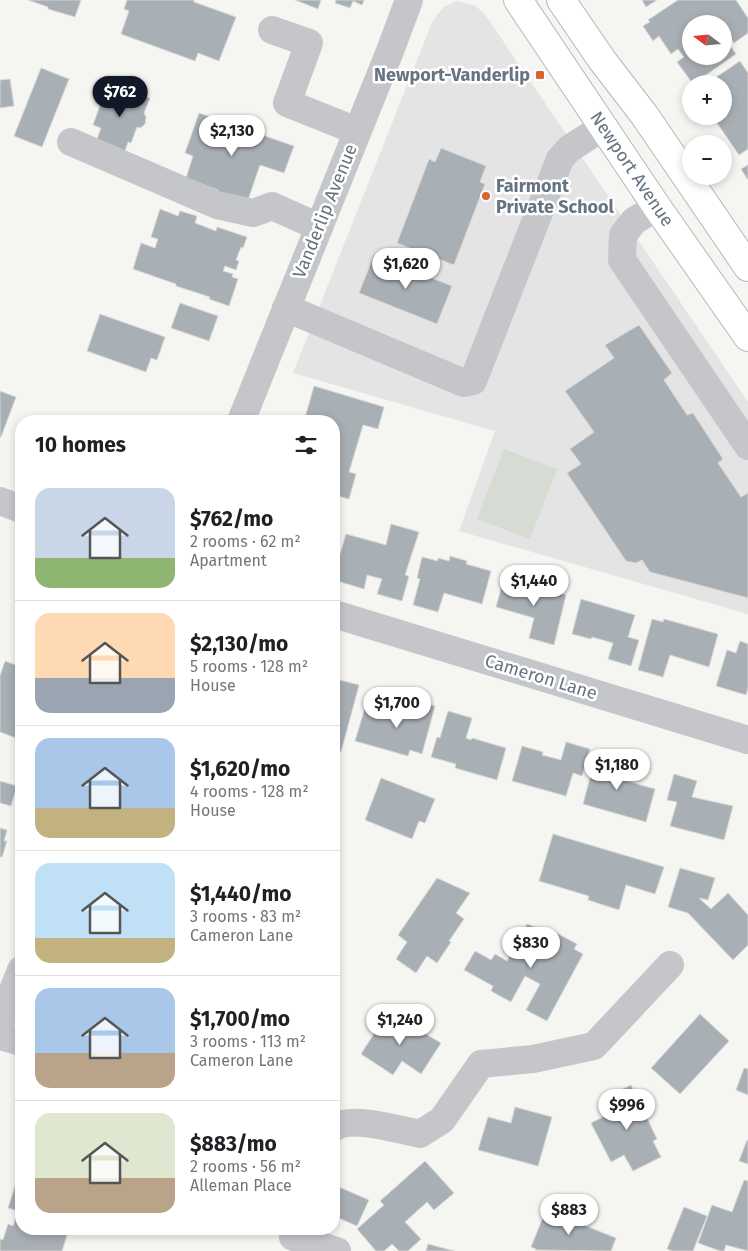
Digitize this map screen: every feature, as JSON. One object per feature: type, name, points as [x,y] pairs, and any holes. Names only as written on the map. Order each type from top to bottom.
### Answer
[{"type":"main road","points":[[561,0],[602,60],[645,116],[748,267]]},
{"type":"main road","name":"Newport Avenue","points":[[518,3],[748,337]]},
{"type":"street","name":"Vanderlip Avenue","points":[[243,415],[390,51],[408,0]]},
{"type":"street","points":[[390,51],[428,0]]},
{"type":"street","points":[[272,30],[309,43],[287,103],[357,131]]},
{"type":"street","points":[[286,308],[464,382],[473,381],[560,160],[569,149],[603,127]]},
{"type":"street","points":[[71,142],[217,205],[253,213],[272,206],[319,227]]},
{"type":"street","points":[[657,207],[634,222],[624,236],[622,260],[748,446]]},
{"type":"street","points":[[0,502],[15,507]]},
{"type":"street","name":"Cameron Lane","points":[[340,616],[748,740]]},
{"type":"street","points":[[340,1126],[361,1122],[420,1134],[442,1120],[481,1064],[534,1058],[594,1046],[670,966]]},
{"type":"street","points":[[0,1023],[15,985]]},
{"type":"street","points":[[0,1036],[15,1040]]},
{"type":"street","points":[[294,1235],[293,1238],[337,1251]]},
{"type":"shaded area","name":"Fairmont Private School","points":[[457,1],[476,6],[486,16],[748,402],[748,614],[459,531],[495,431],[293,373],[433,20],[444,7]]},
{"type":"shaded area","points":[[504,449],[557,469],[530,539],[477,519]]},
{"type":"building","points":[[28,0],[81,0],[75,17],[48,9],[48,7]]},
{"type":"building","points":[[127,0],[194,0],[194,2],[236,17],[219,61],[198,53],[195,61],[121,34],[129,11],[124,9]]},
{"type":"building","points":[[295,0],[321,0],[318,9]]},
{"type":"building","points":[[335,0],[364,0],[362,5],[353,1],[350,8],[335,3]]},
{"type":"building","points":[[642,0],[657,0],[646,7]]},
{"type":"building","points":[[678,0],[736,0],[748,18],[748,33],[734,43],[732,40],[732,15],[682,15],[682,54],[678,49],[671,54],[659,36],[653,41],[643,26],[650,22],[648,20]]},
{"type":"building","points":[[732,48],[736,54],[732,57]]},
{"type":"building","points":[[682,58],[682,65],[720,65],[706,75],[686,75],[677,62]]},
{"type":"building","points":[[740,61],[748,73],[748,149],[739,155],[732,145],[732,135],[725,135],[718,125],[732,125],[732,75],[719,75]]},
{"type":"building","points":[[41,68],[69,79],[42,147],[14,136]]},
{"type":"building","points":[[10,79],[14,106],[0,108],[0,80]]},
{"type":"building","points":[[107,86],[115,89],[116,86],[150,98],[144,113],[146,117],[145,124],[140,128],[137,127],[131,143],[128,142],[124,154],[95,145],[101,128],[93,125]]},
{"type":"building","points":[[199,113],[248,130],[246,137],[260,142],[262,135],[294,146],[284,173],[260,165],[248,200],[216,196],[218,190],[186,178],[193,156],[185,153]]},
{"type":"building","points":[[441,148],[486,166],[480,182],[485,184],[454,265],[397,243],[429,159],[435,162]]},
{"type":"building","points":[[748,165],[748,180],[741,169]]},
{"type":"building","points":[[160,209],[178,216],[180,211],[197,216],[195,223],[216,231],[217,227],[247,237],[236,260],[239,261],[236,270],[225,266],[223,271],[233,274],[232,277],[238,279],[229,306],[209,299],[210,297],[133,269],[141,243],[155,248],[158,239],[151,237]]},
{"type":"building","points":[[374,255],[452,286],[437,324],[359,293]]},
{"type":"building","points":[[180,303],[218,316],[209,341],[171,328]]},
{"type":"building","points":[[100,314],[165,337],[157,360],[151,358],[146,372],[87,351]]},
{"type":"building","points":[[639,325],[672,373],[664,380],[687,415],[693,413],[723,459],[718,463],[741,497],[748,493],[748,598],[650,572],[642,560],[636,563],[626,561],[567,473],[581,464],[570,449],[594,432],[565,391],[614,358],[605,345]]},
{"type":"building","points":[[314,386],[384,407],[378,429],[363,425],[349,472],[356,474],[349,499],[340,497],[340,415],[306,415]]},
{"type":"building","points":[[0,391],[16,397],[1,437],[0,437]]},
{"type":"building","points":[[391,524],[419,532],[405,575],[409,576],[402,601],[377,594],[382,579],[367,575],[364,589],[340,582],[340,554],[346,534],[386,545]]},
{"type":"building","points":[[450,556],[467,561],[466,564],[491,571],[482,604],[444,593],[438,612],[413,605],[420,579],[417,578],[422,557],[438,561],[438,558],[449,561]]},
{"type":"building","points":[[505,575],[547,587],[546,589],[566,595],[554,645],[529,638],[534,618],[496,607]]},
{"type":"building","points":[[581,599],[635,615],[628,637],[639,640],[631,666],[608,659],[613,643],[572,634]]},
{"type":"building","points":[[652,619],[663,622],[664,619],[718,634],[709,667],[670,655],[663,677],[638,670]]},
{"type":"building","points":[[740,641],[748,644],[748,688],[746,695],[716,686],[727,650],[736,653]]},
{"type":"building","points":[[5,661],[15,665],[15,738],[0,732],[0,676]]},
{"type":"building","points":[[340,680],[359,685],[340,752]]},
{"type":"building","points":[[409,699],[435,706],[422,754],[410,750],[408,756],[355,741],[365,708],[403,719]]},
{"type":"building","points":[[448,711],[472,718],[466,738],[506,748],[497,780],[455,768],[456,764],[431,757],[437,737],[440,738]]},
{"type":"building","points":[[566,742],[590,749],[582,776],[573,773],[566,796],[512,781],[522,746],[543,752],[542,755],[561,760]]},
{"type":"building","points":[[597,752],[622,759],[616,778],[655,789],[646,822],[583,804]]},
{"type":"building","points":[[674,774],[697,781],[692,797],[733,806],[724,840],[670,826],[677,802],[667,800]]},
{"type":"building","points":[[381,778],[435,799],[425,823],[419,821],[412,839],[365,820]]},
{"type":"building","points":[[0,781],[15,785],[11,806],[0,803]]},
{"type":"building","points":[[0,828],[7,830],[4,841],[7,841],[2,857],[0,857]]},
{"type":"building","points":[[553,834],[664,867],[655,894],[626,885],[619,910],[588,900],[589,896],[539,881]]},
{"type":"building","points":[[680,868],[715,878],[708,900],[699,898],[711,909],[728,893],[748,915],[748,945],[733,960],[688,913],[668,907]]},
{"type":"building","points":[[437,878],[470,893],[456,913],[464,919],[437,963],[427,956],[416,973],[396,959],[407,942],[398,935]]},
{"type":"building","points":[[527,924],[550,933],[551,930],[577,944],[574,949],[583,954],[547,1021],[526,1010],[540,984],[525,976],[511,1002],[491,991],[493,986],[464,970],[475,951],[491,960],[495,954],[507,961]]},
{"type":"building","points":[[388,1012],[441,1043],[421,1074],[402,1061],[393,1075],[361,1054]]},
{"type":"building","points":[[700,1014],[729,1041],[680,1094],[651,1068]]},
{"type":"building","points":[[744,1068],[748,1069],[748,1095],[736,1090]]},
{"type":"building","points":[[631,1085],[657,1139],[653,1141],[661,1157],[633,1171],[624,1155],[611,1162],[591,1123],[613,1112],[606,1097]]},
{"type":"building","points":[[515,1107],[552,1117],[538,1166],[478,1150],[488,1117],[511,1123]]},
{"type":"building","points":[[748,1140],[748,1164],[739,1161]]},
{"type":"building","points":[[425,1161],[454,1193],[434,1210],[427,1202],[405,1222],[421,1239],[408,1251],[399,1251],[392,1244],[384,1251],[376,1251],[357,1229],[384,1205],[380,1201]]},
{"type":"building","points":[[744,1180],[748,1181],[748,1251],[726,1245],[724,1251],[720,1251],[698,1243],[712,1205],[732,1212]]},
{"type":"building","points":[[15,1186],[15,1210],[8,1208]]},
{"type":"building","points":[[340,1187],[369,1200],[357,1226],[340,1219]]},
{"type":"building","points":[[684,1207],[707,1216],[693,1251],[672,1251],[667,1249]]},
{"type":"building","points":[[546,1210],[616,1238],[611,1251],[535,1250],[531,1247]]},
{"type":"building","points":[[15,1220],[15,1235],[67,1235],[62,1251],[0,1251],[0,1239],[3,1240],[8,1224],[13,1226]]},
{"type":"building","points":[[428,1244],[454,1251],[426,1251]]},
{"type":"place","name":"Newport-Vanderlip","points":[[540,75]]},
{"type":"place","name":"Fairmont Private School","points":[[486,196]]}]
